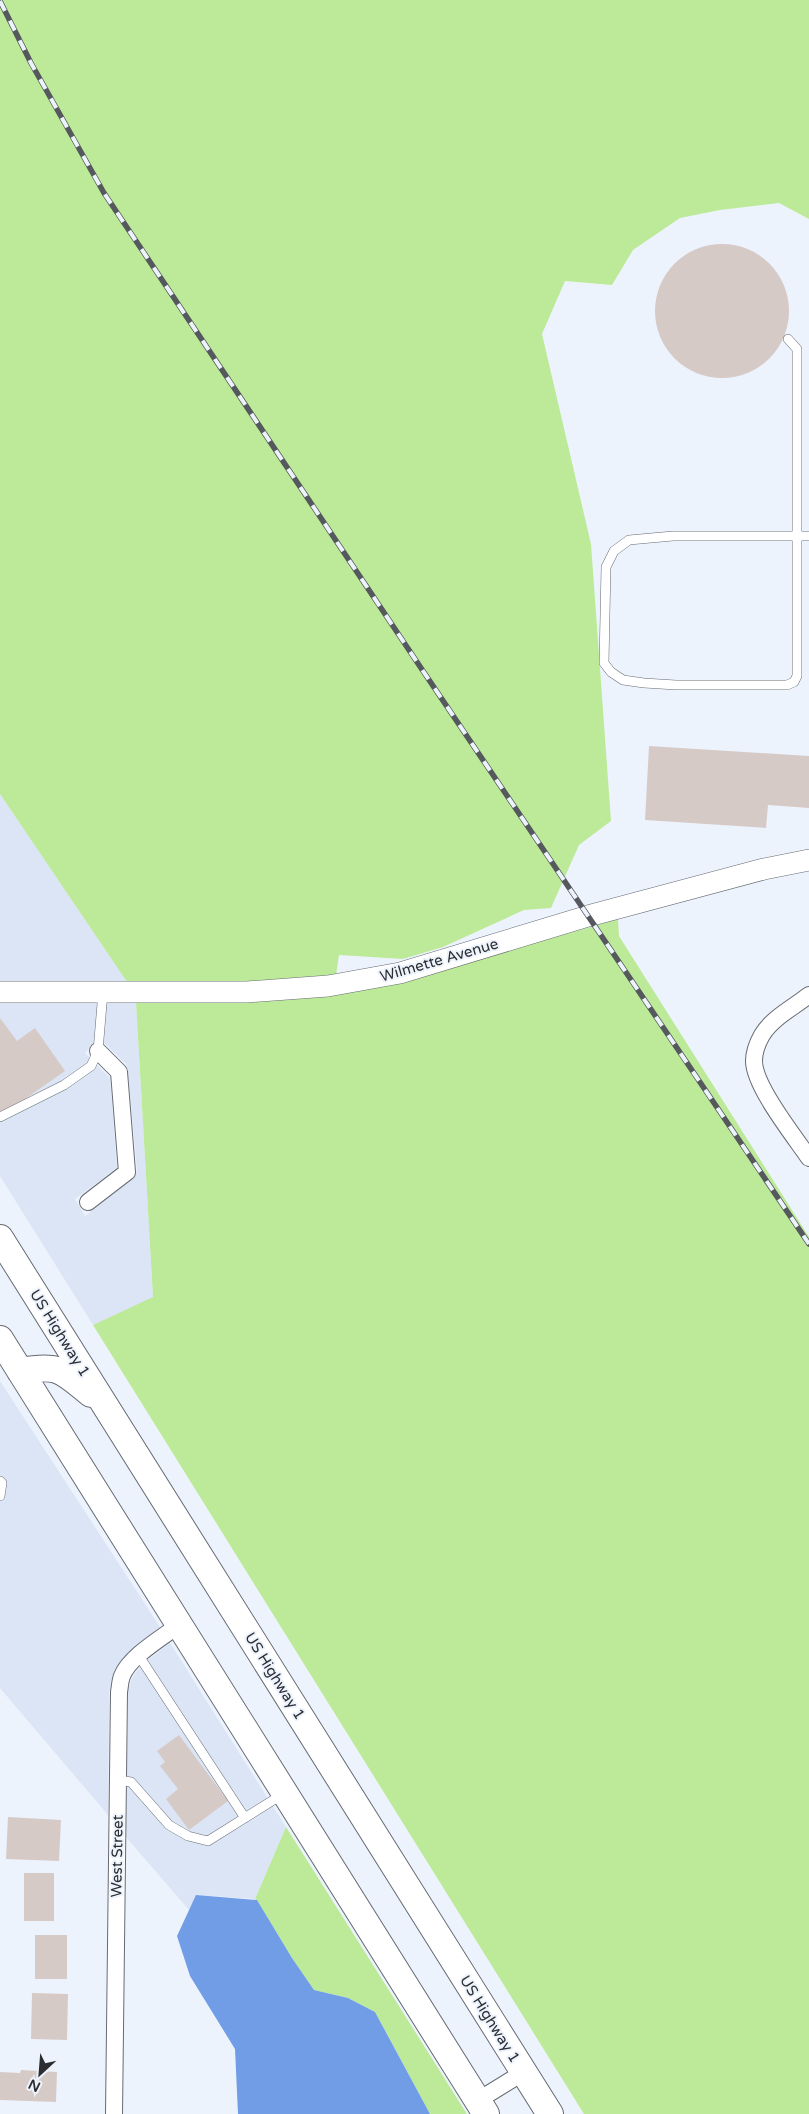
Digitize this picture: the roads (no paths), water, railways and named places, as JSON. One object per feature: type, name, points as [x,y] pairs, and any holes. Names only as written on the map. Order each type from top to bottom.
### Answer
[{"type":"main road","name":"US Highway 1","points":[[0,1238],[550,2114]]},
{"type":"main road","points":[[0,1339],[10,1371],[180,1624],[482,2107]]},
{"type":"main road","points":[[10,1371],[45,1366],[63,1371],[105,1405]]},
{"type":"street","name":"Wilmette Avenue","points":[[0,992],[247,992],[328,986],[400,973],[588,916],[764,869],[809,860]]},
{"type":"street","points":[[809,995],[770,1024],[762,1034],[756,1047],[754,1061],[762,1087],[809,1158]]},
{"type":"street","points":[[88,1202],[127,1172],[119,1072],[98,1052]]},
{"type":"street","name":"West Street","points":[[114,2114],[118,1692],[122,1676],[129,1665],[180,1624]]},
{"type":"street","points":[[482,2107],[524,2072]]},
{"type":"lane","points":[[788,339],[797,349],[797,536],[797,676],[794,682],[787,685],[676,685],[644,683],[623,680],[611,672],[604,663],[606,567],[614,551],[629,540],[666,536],[797,536],[809,536]]},
{"type":"lane","points":[[0,1117],[64,1085],[91,1066],[98,1052],[103,992]]},
{"type":"lane","points":[[0,1481],[2,1484],[0,1496]]},
{"type":"lane","points":[[139,1656],[245,1818]]},
{"type":"lane","points":[[118,1780],[131,1782],[169,1825],[188,1836],[208,1841],[285,1793]]},
{"type":"water","points":[[196,1895],[257,1900],[314,1990],[348,1998],[375,2012],[430,2114],[238,2114],[235,2049],[190,1976],[177,1936]]},
{"type":"railway","points":[[0,1],[31,63],[104,193],[809,1244]]}]
